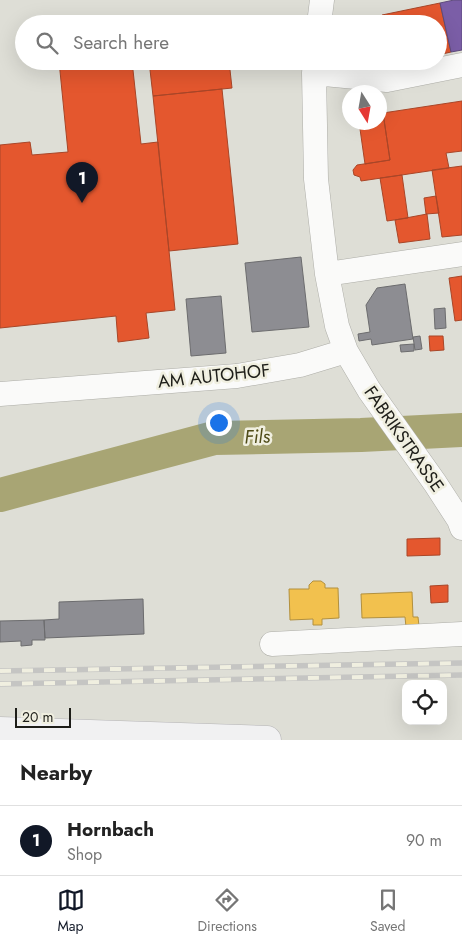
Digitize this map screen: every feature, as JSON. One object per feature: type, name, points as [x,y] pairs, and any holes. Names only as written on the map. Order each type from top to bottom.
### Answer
[{"type":"main road","points":[[0,730],[259,739]]},
{"type":"street","points":[[320,15],[322,0]]},
{"type":"street","points":[[447,68],[462,65]]},
{"type":"street","points":[[314,70],[316,178],[327,274],[337,326],[346,351]]},
{"type":"street","points":[[331,70],[387,80],[437,70]]},
{"type":"street","points":[[327,274],[462,254]]},
{"type":"street","name":"FABRIKSTRASSE","points":[[346,351],[369,390],[435,483],[459,520],[462,528]]},
{"type":"street","name":"AM AUTOHOF","points":[[0,394],[237,376],[300,365],[346,351]]},
{"type":"street","points":[[272,644],[462,634]]},
{"type":"building: Homes","points":[[313,581],[321,581],[325,584],[325,588],[338,588],[339,618],[322,619],[322,625],[313,625],[313,619],[290,620],[289,589],[309,589],[309,585]]},
{"type":"building: Homes","points":[[412,592],[413,617],[418,617],[419,626],[406,627],[405,617],[362,618],[361,594]]},
{"type":"building: Shops","points":[[440,3],[443,15],[382,15]]},
{"type":"building: Shops","points":[[447,34],[451,52],[447,53]]},
{"type":"building: Shops","points":[[60,70],[133,70],[141,144],[158,142],[175,310],[146,313],[149,338],[118,342],[116,316],[0,328],[0,145],[30,142],[32,155],[68,152]]},
{"type":"building: Shops","points":[[150,70],[230,70],[232,88],[153,96]]},
{"type":"building: Shops","points":[[222,89],[238,244],[169,251],[153,96]]},
{"type":"building: Shops","points":[[462,101],[462,151],[446,153],[449,168],[361,181],[360,177],[354,175],[353,170],[357,165],[390,160],[386,130],[387,112]]},
{"type":"building: Shops","points":[[360,130],[386,130],[390,160],[365,164]]},
{"type":"building: Shops","points":[[462,166],[462,235],[442,237],[432,170]]},
{"type":"building: Shops","points":[[402,175],[408,218],[387,221],[380,178]]},
{"type":"building: Shops","points":[[436,196],[439,213],[426,214],[424,198]]},
{"type":"building: Shops","points":[[427,214],[430,239],[399,243],[395,220]]},
{"type":"building: Shops","points":[[462,276],[462,320],[455,321],[449,278]]},
{"type":"building: Shops","points":[[429,336],[443,336],[444,350],[430,351]]},
{"type":"building: Shops","points":[[440,538],[440,555],[407,556],[407,539]]},
{"type":"building: Shops","points":[[448,585],[448,602],[431,603],[430,586]]},
{"type":"building: Offices","points":[[462,0],[462,50],[451,52],[447,34],[447,15],[443,15],[440,3]]},
{"type":"building: Industry","points":[[301,257],[309,327],[252,332],[245,263]]},
{"type":"building: Industry","points":[[405,284],[413,339],[372,345],[371,339],[359,341],[358,334],[370,332],[366,305],[377,288]]},
{"type":"building: Industry","points":[[221,296],[226,353],[191,356],[186,299]]},
{"type":"building: Industry","points":[[445,308],[446,328],[435,329],[434,309]]},
{"type":"building: Industry","points":[[420,336],[422,349],[415,350],[413,337]]},
{"type":"building: Industry","points":[[414,344],[414,351],[401,352],[400,345]]},
{"type":"building: Industry","points":[[143,599],[144,634],[45,638],[44,620],[59,619],[59,602]]},
{"type":"building: Industry","points":[[44,620],[45,640],[32,640],[32,645],[21,646],[21,641],[0,642],[0,621]]},
{"type":"waterway","name":"Fils","points":[[0,495],[214,438],[361,435],[462,430]]},
{"type":"railway","points":[[0,671],[462,663]]},
{"type":"railway","points":[[0,684],[462,675]]},
{"type":"place","name":"Hornbach","points":[[82,203]]}]
